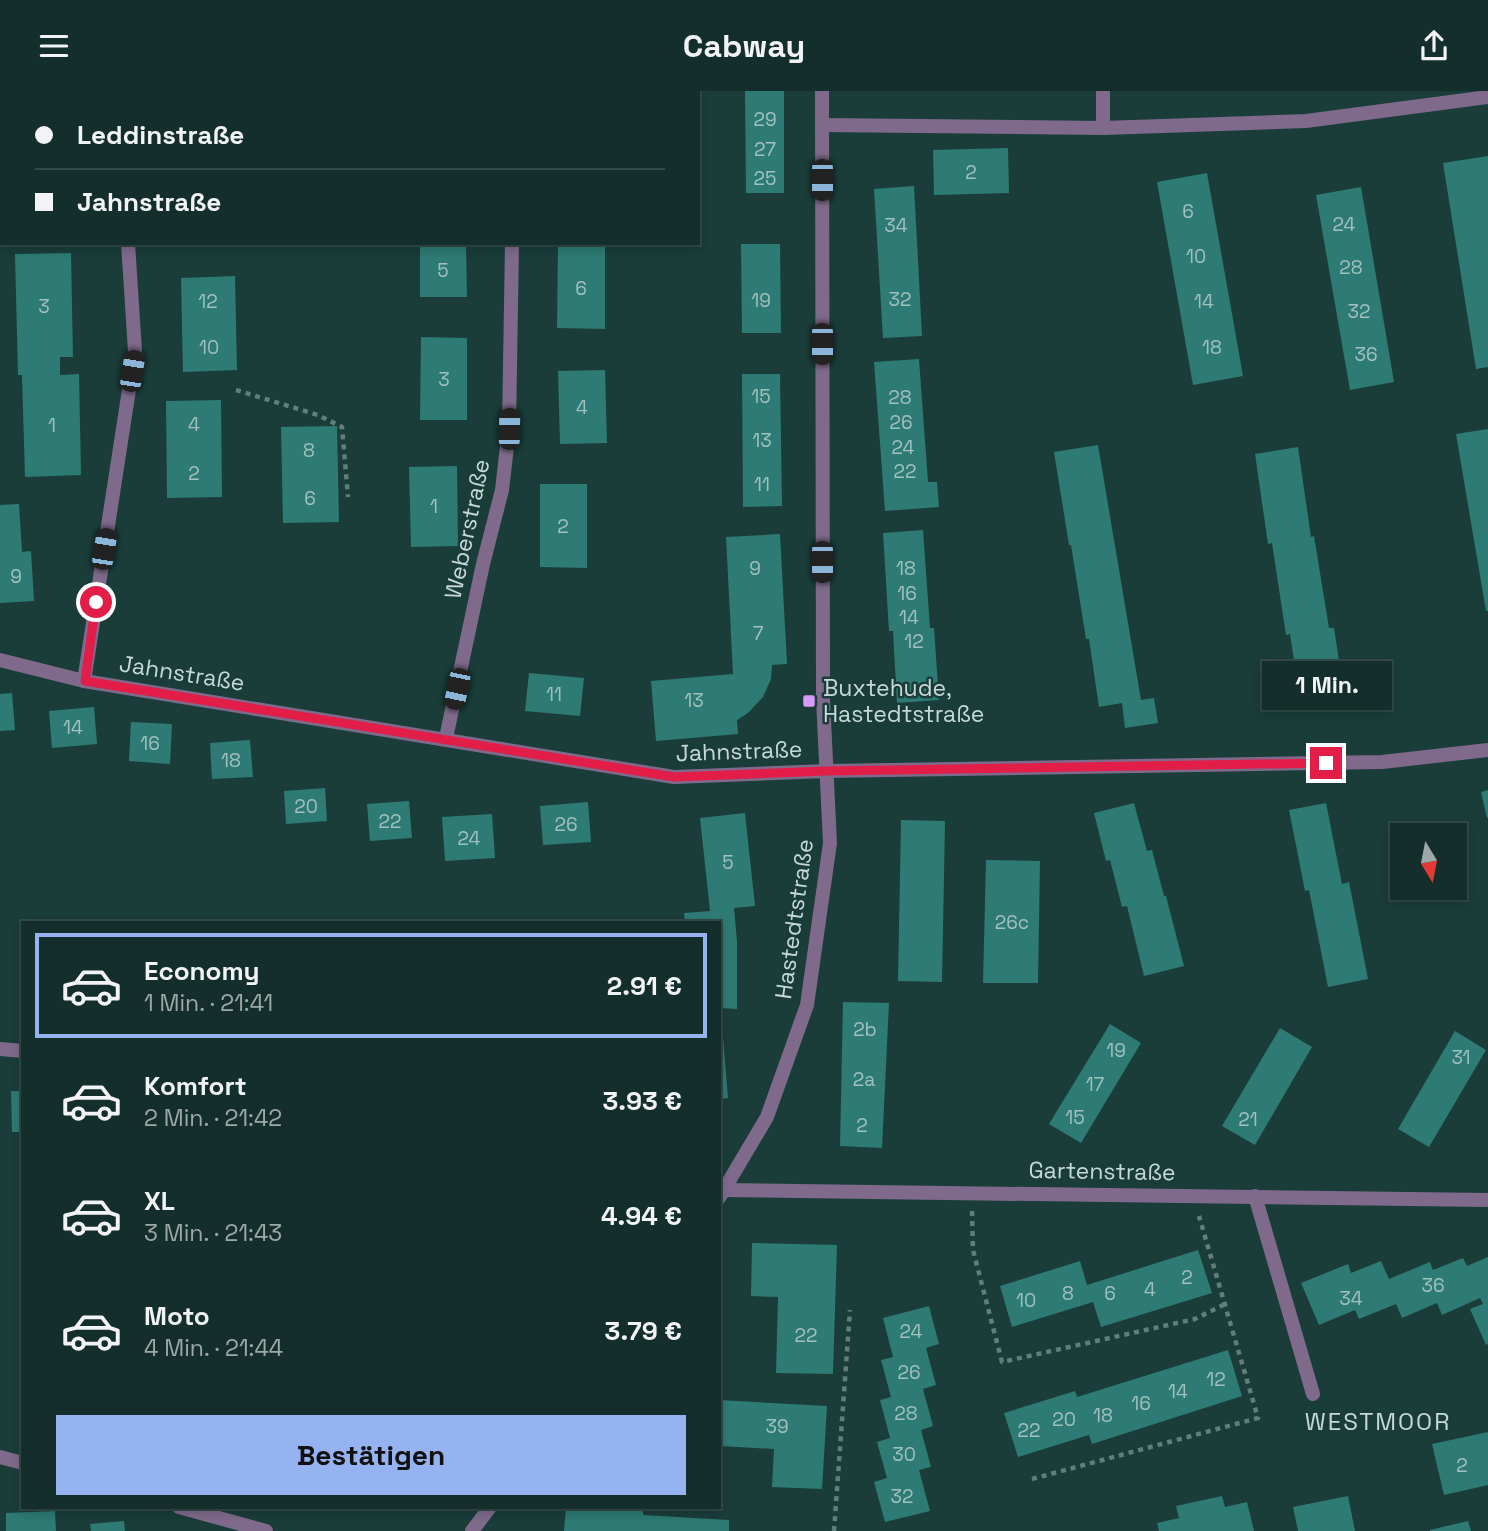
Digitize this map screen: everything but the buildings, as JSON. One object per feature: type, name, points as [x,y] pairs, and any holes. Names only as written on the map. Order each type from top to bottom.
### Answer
[{"type":"street","name":"Hastedtstraße","points":[[721,1193],[767,1117],[807,1005],[830,843],[822,699],[822,91]]},
{"type":"street","points":[[1103,91],[1103,128]]},
{"type":"street","points":[[822,125],[1103,128],[1307,121],[1488,97]]},
{"type":"street","points":[[85,681],[135,351],[128,245]]},
{"type":"street","name":"Weberstraße","points":[[446,738],[483,565],[502,491],[509,429],[512,245]]},
{"type":"street","name":"Jahnstraße","points":[[0,660],[85,681],[674,777],[826,771],[1382,762],[1488,750]]},
{"type":"street","points":[[0,1049],[21,1051]]},
{"type":"street","name":"Gartenstraße","points":[[721,1193],[972,1192],[1488,1200]]},
{"type":"street","points":[[1255,1196],[1313,1394]]},
{"type":"street","points":[[0,1457],[21,1462]]},
{"type":"street","points":[[186,1509],[267,1531]]},
{"type":"street","points":[[472,1531],[488,1509]]},
{"type":"path","points":[[236,390],[318,415],[342,427],[348,497]]},
{"type":"path","points":[[972,1192],[973,1250],[1002,1362],[1195,1319],[1223,1305]]},
{"type":"path","points":[[1032,1479],[1258,1418],[1193,1195]]},
{"type":"path","points":[[834,1531],[850,1310]]},
{"type":"place","name":"Buxtehude, Hastedtstraße","points":[[809,701]]},
{"type":"district","name":"WESTMOOR","points":[[1378,1421]]},
{"type":"route","points":[[96,602],[85,681],[674,777],[826,771],[1326,763]]}]
